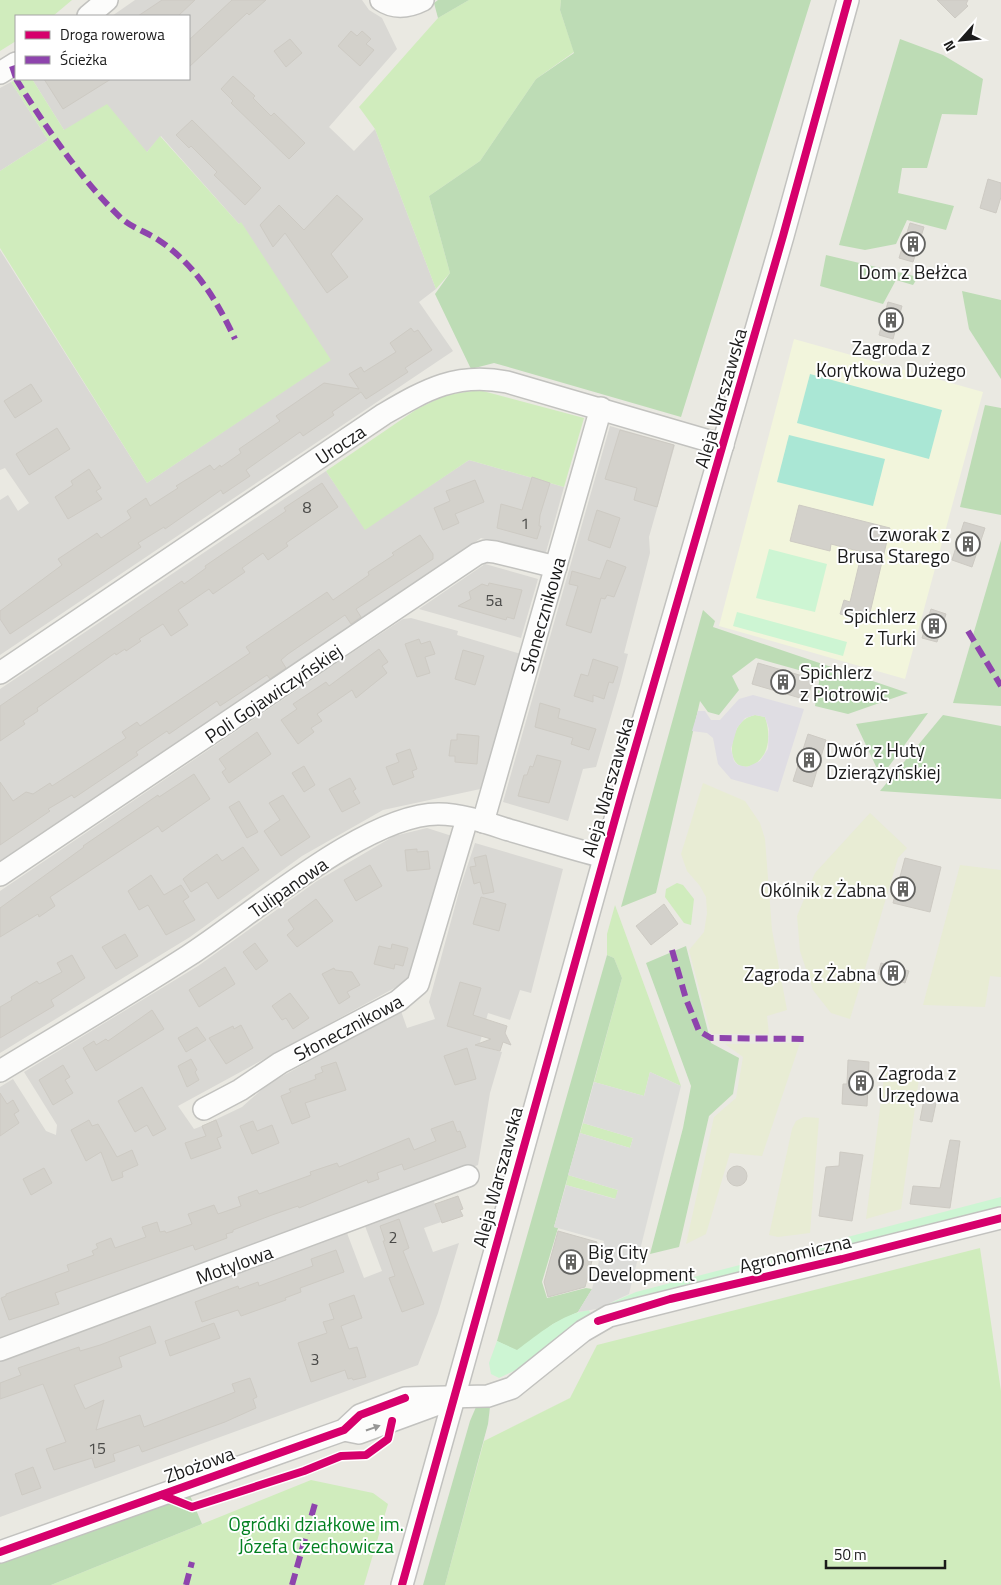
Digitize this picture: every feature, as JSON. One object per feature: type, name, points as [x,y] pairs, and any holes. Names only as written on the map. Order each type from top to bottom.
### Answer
[{"type":"street","points":[[89,15],[108,0]]},
{"type":"street","points":[[381,0],[400,6],[423,0]]},
{"type":"street","name":"Aleja Warszawska","points":[[402,1585],[604,857],[723,445],[848,0]]},
{"type":"street","points":[[0,73],[15,64]]},
{"type":"street","name":"Urocza","points":[[0,673],[384,414],[437,386],[455,380],[488,378],[601,408],[723,445]]},
{"type":"street","name":"Słonecznikowa","points":[[204,1109],[240,1090],[280,1063],[411,992],[418,984],[475,821],[556,567],[601,408]]},
{"type":"street","name":"Poli Gojawiczyńskiej","points":[[0,875],[477,554],[486,551],[495,552],[556,567]]},
{"type":"street","name":"Tulipanowa","points":[[0,1070],[187,957],[304,874],[386,827],[403,820],[439,814],[475,821],[604,857]]},
{"type":"street","name":"Motylowa","points":[[0,1350],[468,1176]]},
{"type":"street","name":"Agronomiczna","points":[[453,1398],[495,1395],[512,1388],[583,1331],[609,1316],[1001,1218]]},
{"type":"street","name":"Zbożowa","points":[[0,1552],[344,1430],[359,1433],[453,1398]]},
{"type":"shaded area","points":[[135,0],[362,0],[369,10],[382,18],[397,49],[329,127],[354,151],[375,129],[436,289],[419,302],[453,351],[0,655],[0,500],[8,495],[18,511],[29,503],[5,468],[0,470],[0,250],[147,483],[330,360],[241,223],[239,224],[161,136],[147,152],[64,130],[33,80],[190,80],[190,15],[113,15]]},
{"type":"shaded area","points":[[11,82],[48,140],[0,171],[0,88]]},
{"type":"shaded area","points":[[794,339],[983,392],[905,679],[719,626]]},
{"type":"shaded area","points":[[610,426],[675,445],[649,537],[650,553],[624,653],[628,654],[620,685],[596,767],[583,769],[568,821],[503,802]]},
{"type":"shaded area","points":[[469,460],[564,487],[545,556],[481,538],[0,862],[0,689],[326,471],[365,529]]},
{"type":"shaded area","points":[[485,564],[538,579],[521,638],[419,609]]},
{"type":"shaded area","points":[[411,618],[458,631],[457,635],[521,654],[485,788],[383,810],[302,856],[190,937],[0,1053],[0,891],[350,654],[403,619]]},
{"type":"shaded area","points":[[753,695],[804,709],[778,792],[731,779],[718,764],[713,738],[707,733],[692,731],[698,711],[705,711],[711,720],[720,720],[739,699]],"holes":[[[755,715],[765,717],[769,729],[768,749],[760,761],[747,767],[738,765],[734,761],[731,749],[737,728],[745,718]]]},
{"type":"shaded area","points":[[703,783],[745,801],[760,823],[765,839],[772,930],[787,1010],[767,1016],[769,1034],[711,1034],[689,950],[704,932],[707,913],[706,897],[700,886],[687,871],[681,854]]},
{"type":"shaded area","points":[[870,813],[907,848],[898,858],[850,1019],[831,1013],[813,990],[800,951],[797,916],[815,873]]},
{"type":"shaded area","points":[[427,828],[452,836],[411,979],[178,1106],[194,1129],[242,1107],[268,1084],[401,1011],[407,1028],[435,1019],[429,1002],[460,888],[475,843],[563,869],[531,993],[520,990],[510,1020],[488,1013],[479,1046],[502,1052],[490,1093],[478,1165],[0,1341],[0,1087],[13,1079],[46,1131],[56,1135],[57,1125],[24,1072],[198,966],[317,881],[394,836]]},
{"type":"shaded area","points":[[960,865],[1001,870],[1001,977],[990,976],[985,1007],[923,1005]]},
{"type":"shaded area","points":[[800,1043],[762,1156],[730,1153],[706,1234],[686,1244],[714,1117],[736,1098],[743,1057],[725,1044]]},
{"type":"shaded area","points":[[885,1069],[920,1071],[901,1209],[866,1219]]},
{"type":"shaded area","points":[[650,1072],[681,1086],[629,1294],[597,1309],[578,1312],[592,1289],[604,1241],[554,1227],[566,1185],[615,1199],[618,1190],[568,1175],[580,1133],[630,1148],[633,1138],[583,1123],[594,1082],[644,1096]]},
{"type":"shaded area","points":[[804,1117],[819,1118],[810,1233],[778,1237],[769,1235],[792,1129],[796,1121]]},
{"type":"shaded area","points":[[434,1201],[441,1222],[424,1228],[433,1252],[459,1243],[438,1313],[418,1365],[0,1517],[0,1361],[347,1233],[364,1278],[382,1271],[365,1226]]},
{"type":"green space","points":[[0,0],[72,0],[54,15],[15,15],[15,42],[0,51]]},
{"type":"green space","points":[[438,0],[469,0],[438,18],[434,3]]},
{"type":"green space","points":[[469,0],[561,0],[560,10],[574,52],[536,79],[480,161],[429,196],[450,273],[436,289],[375,129],[359,107],[438,18]]},
{"type":"green space","points":[[561,0],[811,0],[681,417],[494,363],[471,369],[435,294],[450,273],[429,196],[480,161],[536,79],[574,53],[560,10]]},
{"type":"green space","points":[[900,39],[943,55],[983,79],[977,115],[942,114],[927,168],[902,168],[898,193],[954,206],[946,230],[907,220],[896,244],[865,250],[839,245]]},
{"type":"green space","points":[[16,80],[33,80],[64,130],[107,104],[147,152],[160,136],[239,224],[241,222],[331,360],[147,483],[0,248],[0,171],[48,140],[11,82]]},
{"type":"green space","points":[[826,255],[918,277],[913,285],[896,280],[883,304],[820,286]]},
{"type":"green space","points":[[962,291],[1001,300],[1001,379],[969,329]]},
{"type":"green space","points":[[810,374],[942,410],[929,459],[797,423]]},
{"type":"green space","points":[[479,390],[584,418],[564,487],[469,460],[365,530],[326,471],[417,409],[446,395]]},
{"type":"green space","points":[[985,405],[1001,408],[1001,515],[960,507]]},
{"type":"green space","points":[[789,435],[885,459],[873,506],[777,482]]},
{"type":"green space","points":[[1001,540],[1001,706],[953,703]]},
{"type":"green space","points":[[769,549],[827,564],[815,612],[756,598]]},
{"type":"green space","points":[[703,610],[715,621],[713,627],[908,693],[848,714],[815,706],[820,676],[756,658],[732,676],[739,690],[719,715],[708,712],[700,701],[656,893],[621,907]]},
{"type":"green space","points":[[737,612],[847,642],[843,656],[733,626]]},
{"type":"green space","points":[[928,713],[881,777],[856,724]]},
{"type":"green space","points":[[755,715],[765,717],[768,736],[766,750],[759,760],[751,766],[742,766],[735,762],[732,752],[734,736],[741,722]]},
{"type":"green space","points":[[943,715],[1001,726],[1001,799],[880,791]]},
{"type":"green space","points":[[677,883],[683,885],[694,899],[691,925],[684,923],[665,897],[666,889]]},
{"type":"green space","points":[[615,905],[681,1086],[650,1072],[644,1096],[594,1082],[622,978],[614,958],[607,955],[607,934]]},
{"type":"green space","points":[[686,946],[711,1043],[739,1058],[733,1094],[709,1116],[679,1247],[650,1254],[683,1128],[691,1086],[646,963]]},
{"type":"green space","points":[[607,955],[614,958],[622,978],[554,1227],[558,1228],[542,1282],[547,1298],[586,1288],[592,1289],[578,1312],[553,1324],[517,1351],[497,1341]]},
{"type":"green space","points":[[583,1123],[633,1138],[630,1148],[580,1133]]},
{"type":"green space","points":[[568,1175],[618,1190],[616,1199],[566,1185]]},
{"type":"green space","points":[[1001,1197],[1001,1218],[598,1321],[597,1309],[636,1292]]},
{"type":"green space","points":[[980,1248],[1001,1391],[1001,1585],[445,1585],[484,1441],[570,1398],[597,1345]]},
{"type":"green space","points":[[589,1310],[591,1315],[520,1368],[499,1378],[491,1374],[489,1363],[497,1341],[517,1350],[560,1320]]},
{"type":"green space","points":[[484,1405],[490,1407],[488,1424],[445,1585],[423,1585],[470,1421],[476,1407]]},
{"type":"green space","name":"Ogródki działkowe im. Józefa Czechowicza","points":[[311,1480],[373,1493],[388,1504],[364,1585],[51,1585]]},
{"type":"green space","points":[[189,1493],[202,1524],[51,1585],[0,1585],[0,1561]]},
{"type":"building","points":[[162,0],[195,0],[179,15],[140,15]]},
{"type":"building","points":[[232,0],[266,0],[249,15],[247,13],[190,66],[190,39]]},
{"type":"building","points":[[937,0],[968,0],[966,4],[968,6],[955,18]]},
{"type":"building","points":[[351,31],[357,36],[362,31],[371,39],[366,44],[374,50],[360,66],[338,46]]},
{"type":"building","points":[[290,39],[302,53],[286,67],[274,51]]},
{"type":"building","points":[[233,76],[255,96],[253,98],[271,116],[274,113],[305,143],[289,159],[231,103],[233,101],[221,89]]},
{"type":"building","points":[[45,80],[109,80],[63,109]]},
{"type":"building","points":[[192,120],[261,188],[245,205],[214,175],[217,172],[191,146],[189,148],[176,135]]},
{"type":"building","points":[[988,179],[1001,183],[1001,197],[996,213],[980,208]]},
{"type":"building","points":[[337,195],[363,219],[331,254],[348,277],[327,293],[285,233],[273,247],[260,225],[279,205],[304,230]]},
{"type":"building","name":"Dom z Bełżca","points":[[910,223],[924,227],[913,262],[899,258]]},
{"type":"building","name":"Zagroda z Korytkowa Dużego","points":[[888,302],[902,306],[893,339],[879,335]]},
{"type":"building","points":[[411,328],[414,332],[418,330],[432,350],[405,368],[408,372],[366,399],[361,392],[332,412],[334,415],[303,436],[300,432],[246,470],[250,476],[223,494],[221,490],[165,529],[164,527],[138,543],[141,547],[10,634],[0,619],[0,611],[62,565],[58,559],[97,533],[101,538],[131,518],[127,511],[146,498],[150,506],[178,488],[176,486],[210,465],[214,470],[220,465],[221,467],[241,453],[239,449],[280,421],[276,416],[324,383],[359,389],[349,374],[361,367],[364,372],[396,352],[390,343]]},
{"type":"building","points":[[31,384],[42,401],[15,418],[4,401]]},
{"type":"building","points":[[57,428],[70,449],[29,475],[16,454]]},
{"type":"building","points":[[620,430],[674,445],[657,507],[634,500],[637,488],[605,479]]},
{"type":"building","points":[[89,469],[101,488],[96,491],[102,499],[68,519],[55,497],[73,485],[71,481]]},
{"type":"building","points":[[532,477],[550,483],[540,515],[539,526],[541,526],[537,539],[497,528],[501,504],[522,510]]},
{"type":"building","points":[[475,480],[484,502],[455,514],[459,523],[443,530],[434,508],[450,501],[446,491]]},
{"type":"building","points":[[322,483],[338,507],[286,543],[288,546],[268,560],[263,553],[242,568],[245,572],[213,594],[209,589],[178,610],[188,625],[171,636],[163,624],[139,639],[141,641],[126,651],[125,649],[116,655],[115,653],[37,708],[38,711],[23,721],[25,724],[0,741],[0,706],[182,581],[184,584],[206,568],[205,566],[286,511],[284,508]]},
{"type":"building","points":[[799,505],[890,528],[868,621],[840,614],[844,600],[850,602],[862,552],[831,544],[830,551],[790,541]]},
{"type":"building","points":[[597,510],[620,518],[610,548],[588,540]]},
{"type":"building","name":"Czworak z Brusa Starego","points":[[964,522],[985,528],[972,567],[952,560]]},
{"type":"building","points":[[420,535],[433,554],[433,559],[356,609],[361,617],[351,624],[345,615],[288,654],[281,660],[286,668],[270,679],[267,675],[220,706],[217,701],[169,734],[167,731],[136,752],[138,755],[74,798],[72,795],[48,809],[50,811],[0,845],[0,782],[13,801],[26,792],[33,794],[50,783],[52,786],[126,738],[122,732],[137,722],[140,726],[250,653],[246,647],[327,592],[333,600],[369,575],[368,572],[394,555],[392,553]]},
{"type":"building","points":[[607,560],[626,567],[614,597],[607,595],[605,599],[601,598],[591,633],[566,625],[578,586],[569,584],[572,571],[600,579]]},
{"type":"building","points":[[489,583],[522,590],[514,619],[507,617],[506,620],[458,606],[471,599],[469,592],[482,584],[488,586]]},
{"type":"building","name":"Spichlerz z Turki","points":[[931,609],[946,614],[937,642],[922,638]]},
{"type":"building","points":[[419,639],[421,644],[430,641],[435,654],[425,657],[430,673],[417,677],[405,644]]},
{"type":"building","points":[[379,649],[388,662],[382,666],[387,673],[356,698],[352,690],[317,714],[322,721],[311,728],[314,732],[298,744],[281,720],[297,709],[293,704],[326,682],[329,686]]},
{"type":"building","points":[[463,650],[484,656],[475,685],[455,679]]},
{"type":"building","points":[[593,659],[618,667],[613,683],[609,682],[604,699],[593,695],[593,702],[574,696],[581,674],[588,676]]},
{"type":"building","name":"Spichlerz z Piotrowic","points":[[758,663],[813,679],[807,700],[752,684]]},
{"type":"building","points":[[540,703],[560,709],[558,718],[596,729],[589,750],[571,744],[573,738],[535,727]]},
{"type":"building","points":[[257,732],[271,754],[229,783],[222,772],[226,769],[219,759]]},
{"type":"building","points":[[457,734],[479,736],[477,764],[455,762],[455,756],[449,756],[451,740],[457,740]]},
{"type":"building","name":"Dwór z Huty Dzierążyńskiej","points":[[808,734],[826,740],[812,787],[793,781]]},
{"type":"building","points":[[410,749],[417,769],[412,771],[414,777],[393,785],[386,767],[399,762],[396,754]]},
{"type":"building","points":[[537,755],[561,761],[549,803],[518,796],[524,775],[527,775],[530,766],[533,767]]},
{"type":"building","points":[[304,766],[315,785],[304,792],[292,773]]},
{"type":"building","points":[[194,774],[210,799],[162,832],[158,826],[50,897],[55,906],[39,917],[38,914],[0,937],[0,908],[83,846],[158,795],[159,797]]},
{"type":"building","points":[[350,778],[356,789],[353,791],[360,803],[342,812],[329,789]]},
{"type":"building","points":[[283,795],[310,837],[281,856],[264,831],[280,820],[269,803]]},
{"type":"building","points":[[239,801],[258,832],[247,838],[229,807]]},
{"type":"building","points":[[243,847],[259,870],[218,899],[207,882],[191,892],[183,879],[217,854],[222,861]]},
{"type":"building","points":[[417,849],[417,852],[428,851],[430,869],[407,871],[405,850]]},
{"type":"building","points":[[486,855],[494,892],[483,894],[480,882],[474,884],[470,867],[476,866],[474,858]]},
{"type":"building","name":"Okólnik z Żabna","points":[[905,858],[941,867],[930,912],[893,903]]},
{"type":"building","points":[[370,865],[382,886],[356,901],[344,880]]},
{"type":"building","points":[[151,875],[164,895],[181,885],[189,897],[183,901],[195,920],[166,935],[148,905],[139,910],[128,891]]},
{"type":"building","points":[[481,897],[506,904],[499,931],[473,924]]},
{"type":"building","points":[[316,899],[333,921],[297,947],[287,935],[294,929],[288,920]]},
{"type":"building","points":[[664,904],[678,924],[651,945],[636,926]]},
{"type":"building","points":[[125,934],[138,956],[116,969],[102,947]]},
{"type":"building","points":[[255,943],[268,961],[256,970],[243,952]]},
{"type":"building","points":[[392,944],[408,948],[403,966],[395,964],[394,969],[374,964],[379,946],[391,949]]},
{"type":"building","points":[[72,955],[85,978],[51,1000],[54,1006],[0,1038],[0,1007],[12,1000],[11,997],[37,981],[39,984],[62,972],[57,963]]},
{"type":"building","name":"Zagroda z Żabna","points":[[881,963],[909,971],[905,983],[878,974]]},
{"type":"building","points":[[225,967],[235,984],[199,1007],[189,990]]},
{"type":"building","points":[[334,968],[335,970],[352,972],[360,985],[347,992],[350,997],[339,1004],[322,974]]},
{"type":"building","points":[[460,982],[481,988],[473,1015],[507,1026],[505,1033],[511,1045],[503,1042],[500,1051],[475,1045],[491,1039],[447,1026]]},
{"type":"building","points":[[290,993],[309,1018],[293,1029],[286,1018],[282,1020],[272,1006]]},
{"type":"building","points":[[152,1010],[164,1029],[96,1071],[83,1048],[94,1041],[96,1045],[106,1039],[108,1041]]},
{"type":"building","points":[[241,1025],[253,1048],[226,1064],[209,1038],[233,1026],[234,1029]]},
{"type":"building","points":[[197,1027],[206,1040],[186,1052],[178,1038]]},
{"type":"building","points":[[467,1048],[476,1079],[455,1085],[444,1056]]},
{"type":"building","points":[[191,1059],[197,1070],[195,1072],[199,1080],[187,1087],[178,1066]]},
{"type":"building","name":"Zagroda z Urzędowa","points":[[848,1060],[869,1062],[867,1106],[842,1104],[843,1084],[847,1084]]},
{"type":"building","points":[[336,1062],[346,1090],[305,1103],[310,1117],[292,1124],[281,1096],[291,1092],[289,1089],[316,1079],[315,1075],[323,1072],[321,1067]]},
{"type":"building","points":[[63,1065],[70,1077],[65,1080],[73,1093],[53,1105],[39,1080]]},
{"type":"building","points":[[142,1087],[166,1129],[153,1136],[147,1125],[135,1132],[118,1101]]},
{"type":"building","points":[[0,1093],[7,1104],[13,1100],[19,1111],[14,1114],[19,1123],[0,1136]]},
{"type":"building","points":[[924,1100],[936,1103],[932,1122],[920,1120]]},
{"type":"building","points":[[89,1120],[92,1126],[98,1124],[117,1157],[132,1150],[138,1165],[122,1172],[123,1177],[112,1181],[101,1152],[86,1161],[71,1130]]},
{"type":"building","points":[[216,1120],[222,1136],[217,1138],[221,1148],[191,1159],[185,1143],[206,1136],[202,1126]]},
{"type":"building","points":[[253,1121],[257,1131],[272,1125],[279,1143],[252,1154],[240,1126]]},
{"type":"building","points":[[453,1121],[457,1132],[460,1131],[466,1147],[404,1170],[402,1164],[377,1173],[379,1179],[368,1183],[367,1180],[299,1208],[298,1206],[233,1230],[233,1232],[226,1234],[227,1238],[195,1250],[193,1245],[55,1293],[59,1304],[9,1320],[1,1298],[6,1296],[6,1294],[69,1271],[67,1265],[94,1255],[92,1251],[98,1248],[96,1244],[111,1238],[115,1248],[146,1237],[142,1227],[157,1222],[160,1232],[165,1231],[166,1233],[192,1224],[188,1214],[214,1205],[218,1214],[241,1206],[238,1197],[257,1190],[259,1194],[311,1175],[310,1172],[337,1163],[339,1167],[409,1138],[414,1150],[436,1141],[431,1129]]},
{"type":"building","points":[[950,1140],[960,1141],[950,1208],[910,1204],[913,1186],[940,1188]]},
{"type":"building","points":[[840,1152],[863,1155],[852,1221],[819,1216],[826,1167],[839,1166]]},
{"type":"building","points":[[733,1166],[741,1166],[747,1172],[747,1180],[741,1186],[733,1186],[727,1180],[727,1172]]},
{"type":"building","points":[[44,1168],[52,1183],[31,1195],[23,1179]]},
{"type":"building","points":[[458,1196],[463,1209],[460,1210],[463,1216],[442,1223],[435,1204]]},
{"type":"building","points":[[399,1219],[409,1248],[403,1251],[424,1304],[402,1312],[389,1278],[395,1276],[380,1226]]},
{"type":"building","name":"Big City Development","points":[[558,1231],[597,1242],[585,1287],[548,1297],[544,1282]]},
{"type":"building","points":[[336,1250],[344,1272],[300,1288],[301,1292],[285,1298],[286,1300],[241,1316],[238,1310],[202,1322],[195,1302],[238,1286],[239,1289],[258,1282],[259,1286],[313,1266],[311,1259]]},
{"type":"building","points":[[354,1295],[362,1318],[341,1326],[349,1349],[357,1347],[366,1377],[353,1380],[352,1378],[348,1379],[345,1370],[311,1382],[298,1343],[327,1333],[323,1322],[334,1319],[329,1304]]},
{"type":"building","points":[[214,1323],[220,1338],[170,1356],[165,1341]]},
{"type":"building","points":[[150,1326],[156,1343],[119,1357],[122,1367],[74,1385],[85,1409],[104,1400],[96,1430],[140,1415],[144,1427],[235,1392],[232,1384],[250,1378],[257,1397],[253,1399],[256,1408],[225,1422],[142,1452],[139,1445],[113,1454],[115,1461],[95,1468],[92,1458],[54,1470],[46,1449],[66,1442],[43,1384],[0,1399],[0,1383],[21,1375],[18,1368],[79,1347],[80,1351],[100,1345]]},
{"type":"building","points":[[33,1467],[41,1488],[22,1495],[15,1474]]},
{"type":"marked path","points":[[12,66],[15,75]]},
{"type":"marked path","points":[[17,80],[64,152],[106,203],[125,221],[157,239],[170,249],[193,271],[212,296],[235,339]]},
{"type":"marked path","points":[[968,631],[1001,686]]},
{"type":"marked path","points":[[672,950],[686,999],[699,1031],[711,1038],[805,1039]]},
{"type":"marked path","points":[[292,1585],[316,1500]]},
{"type":"marked path","points":[[186,1585],[192,1562]]},
{"type":"cycle path","points":[[402,1585],[622,794],[783,236],[848,0]]},
{"type":"cycle path","points":[[598,1321],[670,1299],[842,1259],[1001,1218]]},
{"type":"cycle path","points":[[0,1552],[344,1430],[360,1415],[405,1398]]},
{"type":"cycle path","points":[[162,1495],[192,1507],[304,1471],[341,1456],[366,1455],[388,1439],[392,1421]]},
{"type":"place","name":"Dom z Bełżca","points":[[913,244]]},
{"type":"place","name":"Zagroda z Korytkowa Dużego","points":[[891,320]]},
{"type":"place","name":"Czworak z Brusa Starego","points":[[968,544]]},
{"type":"place","name":"Spichlerz z Turki","points":[[934,626]]},
{"type":"place","name":"Spichlerz z Piotrowic","points":[[783,682]]},
{"type":"place","name":"Dwór z Huty Dzierążyńskiej","points":[[809,760]]},
{"type":"place","name":"Okólnik z Żabna","points":[[903,889]]},
{"type":"place","name":"Zagroda z Żabna","points":[[893,973]]},
{"type":"place","name":"Zagroda z Urzędowa","points":[[861,1083]]},
{"type":"place","name":"Big City Development","points":[[571,1262]]}]
